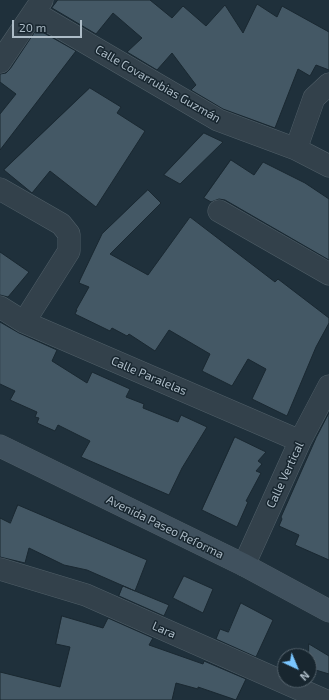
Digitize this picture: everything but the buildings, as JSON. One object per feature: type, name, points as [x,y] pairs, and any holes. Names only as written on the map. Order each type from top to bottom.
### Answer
[{"type":"main road","name":"Avenida Paseo Reforma","points":[[0,446],[244,565],[329,611]]},
{"type":"street","points":[[4,50],[39,6]]},
{"type":"street","name":"Calle Covarrubias Guzmán","points":[[39,6],[218,120],[296,149],[329,166]]},
{"type":"street","points":[[296,149],[314,98],[329,84]]},
{"type":"street","points":[[0,189],[61,224],[69,234],[69,251],[24,322]]},
{"type":"street","points":[[219,211],[329,274]]},
{"type":"street","name":"Calle Paralelas","points":[[0,307],[24,322],[300,442]]},
{"type":"street","name":"Calle Vertical","points":[[244,565],[300,442],[329,386]]},
{"type":"street","name":"Lara","points":[[0,569],[86,595],[324,700]]}]
